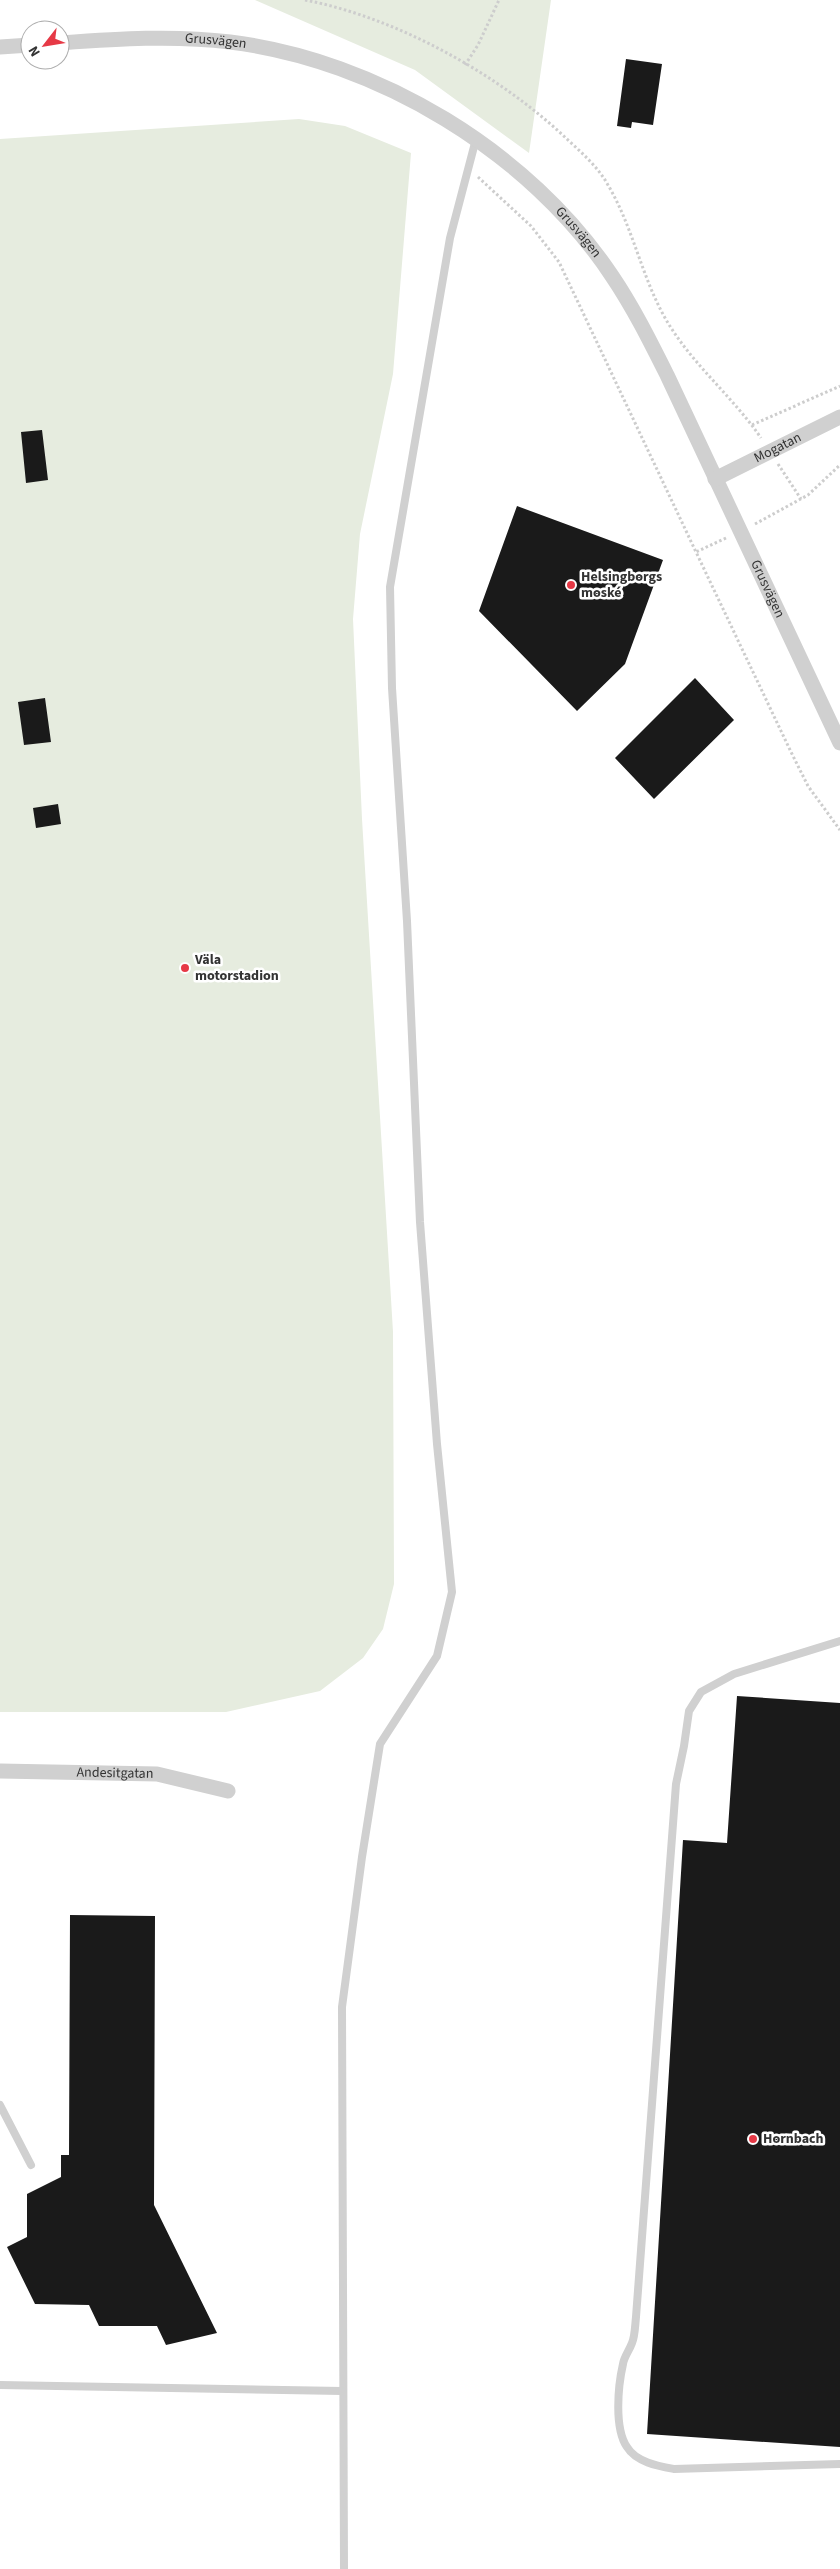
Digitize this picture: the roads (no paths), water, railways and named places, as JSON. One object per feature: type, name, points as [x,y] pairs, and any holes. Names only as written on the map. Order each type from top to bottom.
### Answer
[{"type":"street","name":"Grusvägen","points":[[70,42],[141,38],[184,38],[230,42],[280,51],[348,71],[387,88],[476,139],[507,163],[557,210],[611,275],[637,317],[667,375],[840,743]]},
{"type":"street","points":[[0,47],[20,46]]},
{"type":"street","name":"Mogatan","points":[[715,479],[840,417]]},
{"type":"street","name":"Andesitgatan","points":[[0,1771],[157,1774],[228,1791]]},
{"type":"lane","points":[[344,2569],[342,2008],[362,1857],[380,1744],[437,1656],[452,1592],[437,1444],[420,1222],[406,921],[392,688],[390,587],[450,238],[476,139]]},
{"type":"lane","points":[[840,1640],[734,1674],[701,1692],[689,1711],[676,1784],[636,2317],[633,2342],[623,2363],[618,2401],[621,2432],[627,2448],[638,2457],[658,2466],[683,2469],[840,2464]]},
{"type":"lane","points":[[0,2105],[31,2165]]},
{"type":"lane","points":[[0,2385],[342,2391]]},
{"type":"place","name":"Helsingborgs moské","points":[[571,585]]},
{"type":"place","name":"Väla motorstadion","points":[[185,968]]},
{"type":"place","name":"Hornbach","points":[[753,2139]]}]
